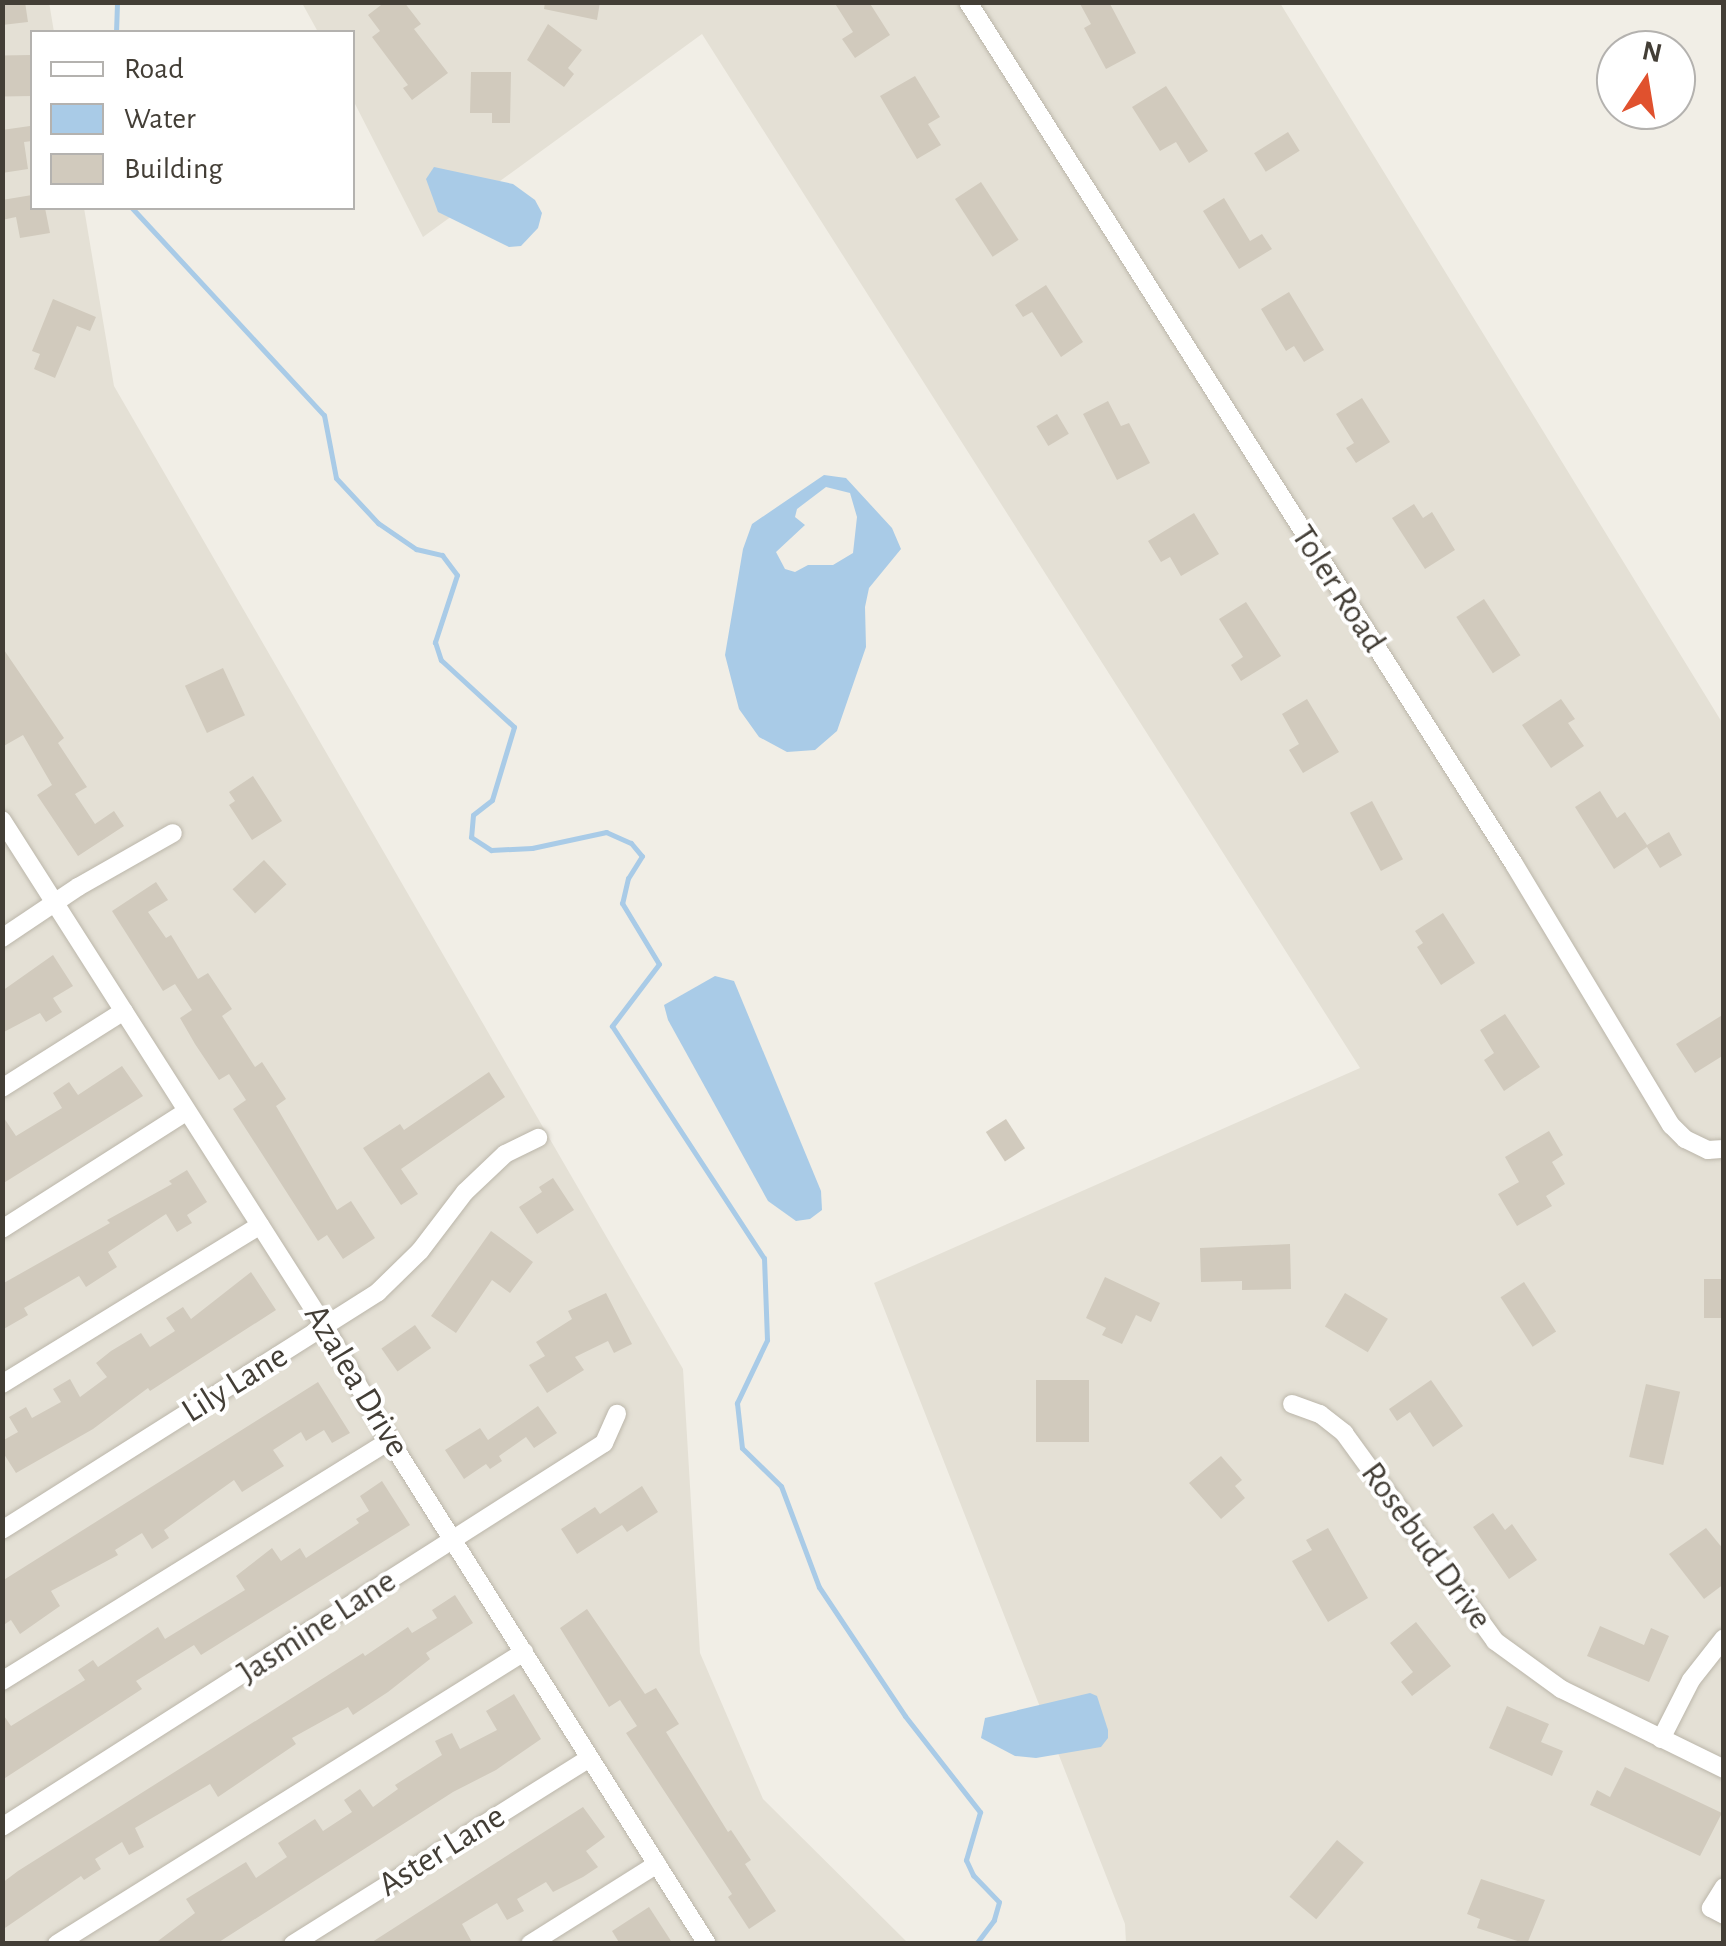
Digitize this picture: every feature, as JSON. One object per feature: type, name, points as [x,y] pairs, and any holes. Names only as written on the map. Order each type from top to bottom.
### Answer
[{"type":"street","name":"Toler Road","points":[[978,6],[1514,864],[1671,1125],[1685,1139],[1708,1150],[1724,1149]]},
{"type":"street","name":"Azalea Drive","points":[[2,820],[326,1327],[390,1440],[707,1944]]},
{"type":"street","points":[[2,938],[173,832]]},
{"type":"street","points":[[2,1088],[124,1011]]},
{"type":"street","points":[[2,1228],[187,1111]]},
{"type":"street","name":"Lily Lane","points":[[2,1530],[326,1327],[392,1278],[465,1192],[505,1154],[538,1138]]},
{"type":"street","points":[[2,1384],[260,1225]]},
{"type":"street","name":"Rosebud Drive","points":[[1292,1404],[1320,1414],[1344,1433],[1495,1642],[1562,1689],[1724,1769]]},
{"type":"street","name":"Jasmine Lane","points":[[2,1827],[604,1444],[617,1414]]},
{"type":"street","points":[[2,1682],[390,1440]]},
{"type":"street","points":[[1661,1738],[1690,1680],[1724,1638]]},
{"type":"street","points":[[57,1944],[524,1652]]},
{"type":"street","name":"Aster Lane","points":[[294,1944],[590,1758]]},
{"type":"street","points":[[530,1944],[657,1864]]},
{"type":"street","points":[[1724,1887],[1711,1908],[1724,1915]]},
{"type":"shaded area","points":[[49,2],[54,30],[30,30],[30,210],[84,210],[114,386],[683,1369],[700,1653],[763,1799],[908,1943],[3,1944],[2,3]]},
{"type":"shaded area","points":[[302,3],[1280,3],[1723,724],[1723,1943],[1126,1943],[1125,1924],[874,1283],[1360,1068],[702,34],[423,237],[355,104],[355,30],[317,30]]},
{"type":"water","points":[[434,167],[513,184],[535,200],[542,213],[538,228],[521,246],[509,247],[438,212],[426,179]]},
{"type":"water","points":[[824,475],[846,478],[892,528],[901,549],[869,588],[865,607],[866,647],[837,731],[815,750],[787,752],[759,737],[739,709],[725,655],[743,549],[752,524]],"holes":[[[826,487],[850,493],[857,517],[853,553],[833,565],[808,565],[795,572],[785,569],[776,552],[805,525],[795,517],[797,509]]]},
{"type":"water","points":[[715,976],[734,981],[821,1191],[822,1210],[810,1219],[796,1221],[768,1201],[668,1020],[664,1005]]},
{"type":"water","points":[[1090,1693],[1097,1696],[1108,1730],[1108,1738],[1101,1747],[1036,1758],[1015,1756],[981,1738],[985,1718]]},
{"type":"building","points":[[2,2],[25,2],[28,22],[2,25]]},
{"type":"building","points":[[385,2],[404,2],[421,24],[414,29],[448,73],[412,100],[403,88],[408,85],[372,37],[380,31],[368,15]]},
{"type":"building","points":[[545,2],[600,2],[597,20],[544,9]]},
{"type":"building","points":[[834,2],[869,2],[890,35],[855,58],[842,39],[853,32]]},
{"type":"building","points":[[1079,2],[1109,2],[1136,53],[1106,69],[1084,28],[1091,24]]},
{"type":"building","points":[[548,24],[582,50],[568,68],[574,74],[564,87],[527,60]]},
{"type":"building","points":[[30,55],[30,96],[3,96],[2,56]]},
{"type":"building","points":[[471,72],[511,72],[510,123],[492,123],[492,113],[470,113]]},
{"type":"building","points":[[915,76],[940,117],[928,124],[941,145],[917,159],[880,96]]},
{"type":"building","points":[[1166,86],[1208,151],[1189,163],[1176,142],[1160,151],[1132,107]]},
{"type":"building","points":[[30,126],[30,141],[24,142],[28,169],[2,173],[2,130]]},
{"type":"building","points":[[1288,132],[1300,151],[1266,172],[1254,153]]},
{"type":"building","points":[[981,182],[1019,240],[993,257],[955,199]]},
{"type":"building","points":[[30,195],[30,210],[45,210],[50,233],[20,238],[16,217],[2,220],[2,200]]},
{"type":"building","points":[[1224,198],[1250,241],[1262,234],[1272,249],[1239,269],[1203,211]]},
{"type":"building","points":[[1046,285],[1083,342],[1061,357],[1032,312],[1023,317],[1015,305]]},
{"type":"building","points":[[1289,292],[1324,350],[1304,362],[1294,346],[1286,351],[1261,309]]},
{"type":"building","points":[[53,299],[96,317],[90,331],[77,326],[55,378],[34,369],[40,354],[32,351]]},
{"type":"building","points":[[1362,398],[1390,442],[1356,463],[1346,448],[1354,443],[1336,414]]},
{"type":"building","points":[[1108,401],[1121,426],[1129,423],[1150,463],[1117,480],[1083,414]]},
{"type":"building","points":[[1057,414],[1069,434],[1048,446],[1036,426]]},
{"type":"building","points":[[1414,504],[1423,518],[1432,512],[1455,550],[1425,569],[1392,518]]},
{"type":"building","points":[[1194,513],[1219,554],[1181,576],[1170,557],[1161,562],[1148,541]]},
{"type":"building","points":[[1484,599],[1520,655],[1493,673],[1456,617]]},
{"type":"building","points":[[1246,602],[1281,656],[1241,681],[1231,665],[1243,657],[1219,619]]},
{"type":"building","points":[[2,647],[64,738],[58,743],[87,787],[75,794],[95,824],[114,811],[124,826],[78,856],[37,795],[52,785],[23,735],[2,747]]},
{"type":"building","points":[[223,668],[245,715],[207,733],[185,686]]},
{"type":"building","points":[[1307,699],[1339,752],[1303,773],[1289,750],[1299,744],[1282,714]]},
{"type":"building","points":[[1561,699],[1575,719],[1568,723],[1584,746],[1551,768],[1522,725]]},
{"type":"building","points":[[253,776],[282,821],[252,840],[229,805],[235,801],[229,792]]},
{"type":"building","points":[[1600,791],[1617,818],[1625,812],[1647,845],[1669,832],[1682,855],[1660,868],[1647,847],[1614,869],[1575,807]]},
{"type":"building","points":[[1372,801],[1403,859],[1381,871],[1350,813]]},
{"type":"building","points":[[264,860],[287,884],[255,913],[233,889]]},
{"type":"building","points":[[156,882],[168,900],[148,912],[166,938],[171,935],[198,979],[208,973],[232,1009],[222,1016],[255,1067],[262,1062],[286,1099],[276,1106],[337,1210],[351,1201],[375,1238],[343,1259],[327,1235],[318,1241],[233,1109],[246,1100],[229,1074],[219,1080],[195,1044],[180,1018],[192,1010],[175,984],[163,991],[112,911]]},
{"type":"building","points":[[1443,913],[1475,963],[1441,985],[1417,947],[1423,943],[1415,931]]},
{"type":"building","points":[[53,955],[73,986],[53,998],[62,1012],[46,1022],[40,1013],[2,1033],[2,991]]},
{"type":"building","points":[[1505,1014],[1540,1067],[1504,1091],[1484,1060],[1494,1053],[1480,1030]]},
{"type":"building","points":[[1724,1014],[1724,1055],[1695,1073],[1676,1044]]},
{"type":"building","points":[[122,1066],[143,1096],[2,1184],[2,1115],[16,1136],[62,1108],[53,1093],[69,1082],[78,1095]]},
{"type":"building","points":[[489,1072],[505,1097],[401,1169],[418,1194],[401,1205],[363,1148],[400,1124],[404,1130]]},
{"type":"building","points":[[1006,1119],[1025,1148],[1005,1161],[986,1132]]},
{"type":"building","points":[[1549,1131],[1563,1155],[1552,1162],[1565,1184],[1546,1196],[1552,1206],[1517,1226],[1498,1194],[1519,1182],[1505,1157]]},
{"type":"building","points":[[187,1170],[207,1202],[187,1215],[192,1223],[177,1232],[166,1214],[108,1252],[117,1267],[86,1287],[79,1276],[24,1308],[28,1315],[2,1330],[2,1284],[110,1223],[107,1220],[172,1184],[169,1181]]},
{"type":"building","points":[[553,1178],[574,1210],[537,1234],[519,1207],[542,1192],[539,1187]]},
{"type":"building","points":[[491,1231],[533,1262],[510,1293],[492,1280],[456,1333],[431,1316]]},
{"type":"building","points":[[1290,1244],[1291,1289],[1242,1290],[1242,1281],[1201,1282],[1200,1248]]},
{"type":"building","points":[[251,1272],[276,1310],[150,1391],[148,1388],[93,1429],[16,1473],[2,1451],[2,1441],[18,1432],[9,1417],[26,1407],[32,1418],[61,1402],[53,1389],[70,1379],[80,1397],[107,1377],[96,1363],[111,1351],[141,1333],[150,1347],[175,1331],[166,1318],[183,1307],[191,1319]]},
{"type":"building","points":[[1105,1277],[1160,1303],[1151,1322],[1136,1315],[1122,1344],[1102,1335],[1106,1328],[1086,1318]]},
{"type":"building","points":[[1704,1279],[1724,1279],[1724,1318],[1704,1318]]},
{"type":"building","points":[[1524,1282],[1556,1331],[1533,1347],[1501,1297]]},
{"type":"building","points":[[606,1293],[632,1344],[614,1353],[608,1341],[575,1357],[584,1370],[547,1393],[529,1365],[545,1356],[536,1342],[572,1319],[568,1311]]},
{"type":"building","points":[[1345,1293],[1388,1319],[1368,1352],[1325,1326]]},
{"type":"building","points":[[415,1325],[431,1348],[397,1371],[381,1349]]},
{"type":"building","points":[[1036,1380],[1089,1380],[1089,1442],[1036,1442]]},
{"type":"building","points":[[1431,1380],[1463,1426],[1433,1447],[1410,1412],[1397,1421],[1389,1409]]},
{"type":"building","points":[[318,1382],[350,1433],[332,1443],[324,1430],[306,1441],[301,1432],[273,1450],[284,1466],[242,1492],[234,1480],[164,1530],[169,1538],[152,1549],[142,1533],[115,1550],[118,1555],[51,1591],[60,1606],[20,1634],[11,1620],[2,1626],[2,1581]]},
{"type":"building","points":[[1646,1384],[1680,1392],[1663,1465],[1629,1457]]},
{"type":"building","points":[[538,1406],[557,1433],[534,1448],[526,1437],[499,1456],[502,1461],[490,1469],[486,1464],[464,1479],[445,1450],[480,1428],[488,1440]]},
{"type":"building","points":[[1221,1456],[1242,1480],[1235,1486],[1245,1498],[1221,1519],[1189,1483]]},
{"type":"building","points":[[382,1481],[410,1525],[201,1655],[194,1645],[136,1681],[142,1689],[2,1780],[2,1713],[11,1726],[85,1680],[78,1670],[93,1660],[98,1667],[158,1627],[165,1639],[245,1590],[236,1576],[272,1548],[281,1561],[300,1548],[306,1558],[359,1523],[356,1519],[369,1511],[360,1496]]},
{"type":"building","points":[[642,1486],[658,1512],[627,1532],[622,1525],[577,1554],[561,1529],[595,1507],[600,1514]]},
{"type":"building","points":[[1493,1513],[1505,1530],[1512,1524],[1537,1560],[1509,1579],[1473,1527]]},
{"type":"building","points":[[1328,1528],[1368,1598],[1328,1622],[1292,1561],[1312,1550],[1306,1540]]},
{"type":"building","points":[[1706,1528],[1724,1550],[1724,1584],[1704,1599],[1669,1554]]},
{"type":"building","points":[[455,1595],[473,1623],[426,1653],[430,1659],[388,1692],[353,1715],[348,1707],[292,1738],[296,1744],[218,1797],[210,1784],[135,1828],[144,1847],[129,1855],[122,1842],[95,1859],[101,1869],[84,1880],[81,1876],[2,1930],[2,1883],[18,1871],[363,1653],[365,1656],[408,1627],[412,1633],[437,1618],[432,1610]]},
{"type":"building","points":[[587,1609],[645,1694],[656,1688],[679,1724],[666,1732],[728,1832],[731,1830],[751,1860],[745,1864],[776,1911],[749,1929],[728,1897],[732,1894],[626,1733],[637,1726],[620,1700],[609,1707],[560,1628]]},
{"type":"building","points":[[1416,1622],[1451,1666],[1412,1696],[1401,1682],[1413,1672],[1390,1643]]},
{"type":"building","points":[[1600,1626],[1644,1645],[1651,1628],[1669,1636],[1649,1682],[1587,1656]]},
{"type":"building","points":[[514,1694],[541,1739],[216,1944],[154,1944],[195,1913],[186,1899],[246,1862],[256,1878],[287,1857],[278,1843],[315,1819],[323,1831],[352,1812],[344,1800],[360,1789],[373,1807],[398,1789],[395,1785],[442,1755],[435,1741],[452,1733],[460,1749],[497,1730],[486,1711]]},
{"type":"building","points":[[1507,1706],[1549,1724],[1541,1742],[1563,1751],[1552,1776],[1489,1748]]},
{"type":"building","points":[[1625,1767],[1722,1813],[1700,1856],[1590,1805],[1597,1790],[1610,1797]]},
{"type":"building","points":[[583,1807],[605,1837],[586,1851],[598,1867],[583,1877],[553,1892],[546,1882],[517,1899],[524,1911],[507,1920],[497,1903],[462,1924],[473,1944],[369,1944]]},
{"type":"building","points":[[1337,1840],[1364,1862],[1316,1919],[1289,1897]]},
{"type":"building","points":[[1481,1879],[1545,1900],[1527,1944],[1477,1928],[1480,1919],[1467,1914]]},
{"type":"building","points":[[649,1907],[673,1944],[620,1944],[612,1931]]},
{"type":"waterway","points":[[116,30],[117,2]]},
{"type":"waterway","points":[[134,210],[324,415],[336,478],[378,523],[416,549],[442,555],[457,575],[435,642],[441,660],[514,727],[492,800],[473,815],[471,837],[491,850],[532,848],[606,832],[631,843],[642,856],[628,878],[622,903],[659,964],[612,1026],[764,1258],[767,1340],[737,1403],[742,1448],[781,1486],[819,1587],[905,1716],[980,1812],[966,1860],[973,1875],[999,1902],[994,1920],[976,1944]]}]
